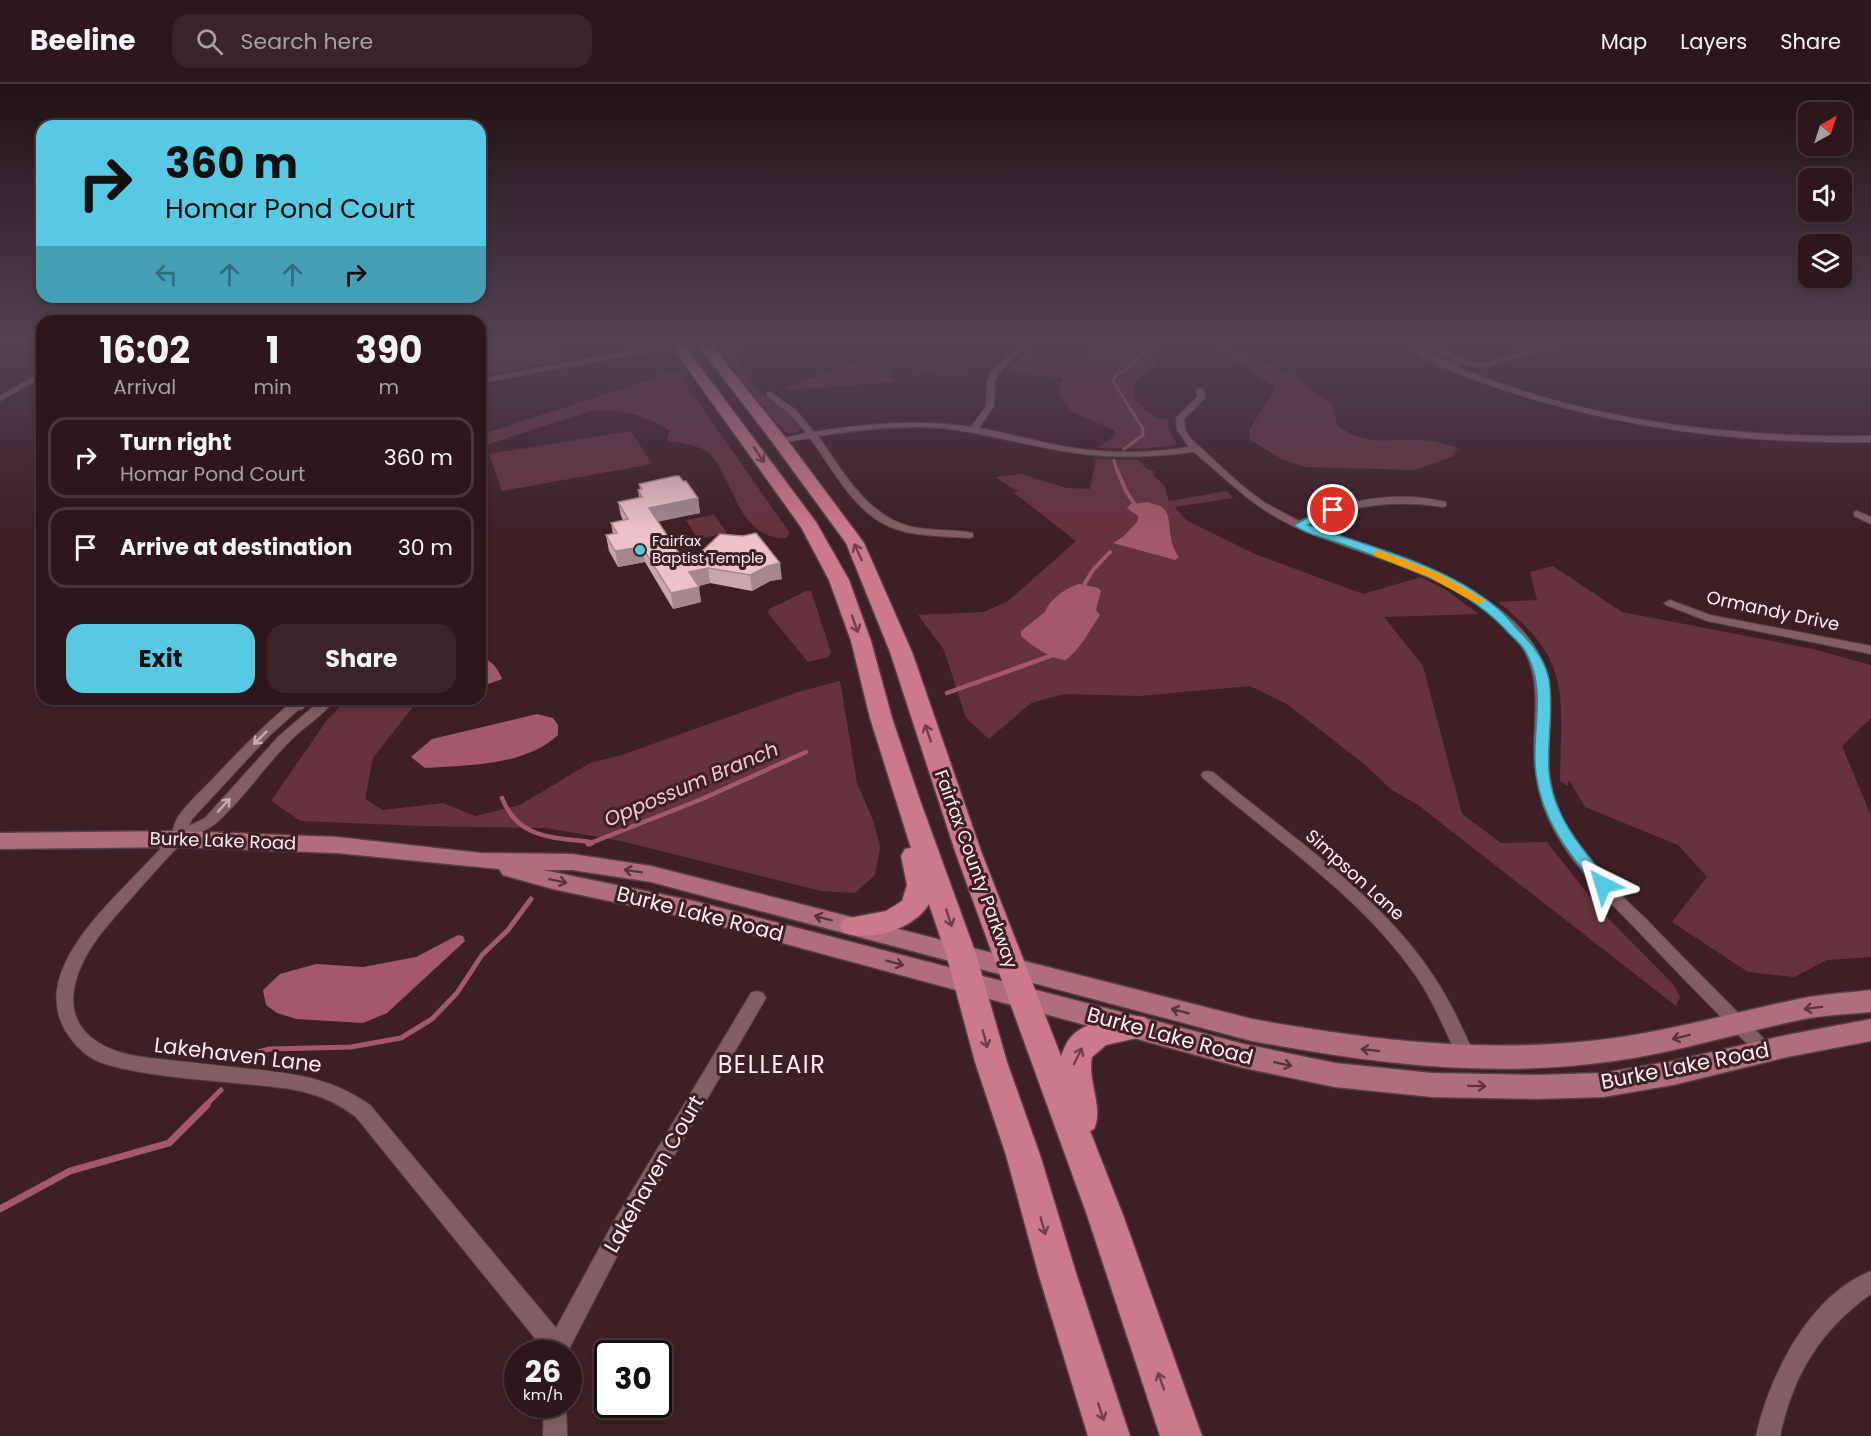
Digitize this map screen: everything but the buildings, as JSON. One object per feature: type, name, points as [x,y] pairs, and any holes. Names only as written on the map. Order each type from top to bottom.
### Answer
[{"type":"highway","points":[[732,404],[831,563],[861,641],[881,718],[965,969],[991,1062],[1023,1155],[1108,1436]]},
{"type":"highway","name":"Fairfax County Parkway","points":[[747,404],[779,440],[855,543],[901,652],[968,851],[1105,1215],[1181,1436]]},
{"type":"highway","points":[[854,926],[888,922],[904,914],[919,897],[921,888],[915,864],[908,803]]},
{"type":"highway","points":[[1105,1215],[1072,1069],[1077,1052],[1090,1039],[1107,1030],[1135,1027]]},
{"type":"main road","name":"Burke Lake Road","points":[[0,841],[177,839],[337,844],[481,861],[572,862],[651,874],[854,926],[965,969],[1023,998],[1244,1056],[1335,1075],[1432,1085],[1536,1087],[1603,1084],[1673,1073],[1765,1051],[1871,1030]]},
{"type":"main road","name":"Burke Lake Road","points":[[481,861],[554,881],[965,969],[1011,967],[1263,1032],[1351,1048],[1428,1056],[1589,1053],[1647,1045],[1801,1009],[1871,1001]]},
{"type":"street","points":[[783,404],[798,416],[866,503],[889,523],[921,531],[969,535]]},
{"type":"street","points":[[973,429],[990,404]]},
{"type":"street","points":[[1194,404],[1183,413],[1179,423],[1183,435],[1250,498],[1299,525],[1406,563],[1455,585],[1492,609],[1520,635],[1529,647],[1542,676],[1545,695],[1542,772],[1547,797],[1558,825],[1576,853],[1603,885],[1765,1051]]},
{"type":"street","points":[[1567,404],[1646,422],[1755,436],[1871,439]]},
{"type":"street","points":[[779,440],[810,434],[899,424],[973,429],[1096,453],[1148,454],[1196,449]]},
{"type":"street","points":[[1299,525],[1321,514],[1356,502],[1405,499],[1443,504]]},
{"type":"street","points":[[1857,514],[1871,521]]},
{"type":"street","name":"Ormandy Drive","points":[[1670,603],[1716,620],[1871,650]]},
{"type":"street","points":[[177,839],[185,817],[262,735],[296,705]]},
{"type":"street","points":[[306,705],[316,709]]},
{"type":"street","points":[[177,839],[210,821],[283,740],[322,705]]},
{"type":"street","name":"Simpson Lane","points":[[1209,775],[1240,803],[1353,894],[1397,939],[1442,1000],[1459,1034],[1466,1056]]},
{"type":"street","name":"Lakehaven Lane","points":[[177,839],[119,902],[76,958],[69,978],[65,1003],[69,1021],[77,1035],[89,1047],[121,1061],[302,1082],[329,1090],[351,1101],[363,1111],[550,1340]]},
{"type":"street","name":"Lakehaven Court","points":[[563,1340],[621,1228],[757,998]]},
{"type":"street","points":[[1768,1436],[1780,1393],[1793,1363],[1811,1334],[1831,1311],[1871,1281]]},
{"type":"street","points":[[555,1418],[555,1436]]},
{"type":"shaded area","points":[[575,404],[699,404],[790,533],[786,538],[769,535],[757,529],[739,506],[718,465],[709,453],[690,445],[669,441],[667,438],[670,431],[642,417],[622,412],[590,411],[486,445],[486,433]]},
{"type":"shaded area","points":[[761,404],[775,404],[791,416],[801,429],[794,433],[785,432]]},
{"type":"shaded area","points":[[1067,404],[1140,404],[1156,418],[1168,419],[1169,430],[1177,445],[1138,449],[1098,448],[1116,435],[1114,430],[1072,412]]},
{"type":"shaded area","points":[[1266,404],[1332,404],[1337,425],[1349,433],[1372,440],[1431,441],[1458,448],[1451,457],[1415,470],[1306,467],[1282,459],[1250,440],[1249,430]]},
{"type":"shaded area","points":[[631,431],[652,464],[502,491],[489,454]]},
{"type":"shaded area","points":[[1096,459],[1138,460],[1147,469],[1154,471],[1153,475],[1164,485],[1169,501],[1227,491],[1233,498],[1175,507],[1186,520],[1255,554],[1363,594],[1421,577],[1446,590],[1479,614],[1384,617],[1423,666],[1462,814],[1501,843],[1547,842],[1602,912],[1674,985],[1680,997],[1676,1006],[1418,805],[1392,790],[1364,764],[1287,704],[1250,686],[1139,696],[1064,694],[1031,703],[989,739],[966,718],[944,650],[918,615],[984,612],[1008,601],[1076,541],[1013,492],[1019,492],[995,477],[1021,474],[1067,488],[1090,489]]},
{"type":"shaded area","points":[[1147,502],[1165,510],[1169,520],[1172,544],[1179,557],[1175,560],[1113,543],[1124,536],[1138,521],[1138,516],[1127,508],[1131,504]]},
{"type":"shaded area","points":[[714,515],[727,533],[698,539],[686,520]]},
{"type":"shaded area","points":[[1553,566],[1622,612],[1813,649],[1871,665],[1871,718],[1842,746],[1871,816],[1871,957],[1827,960],[1794,977],[1748,972],[1672,922],[1707,877],[1678,845],[1585,807],[1569,780],[1568,786],[1560,781],[1561,702],[1558,681],[1551,662],[1539,643],[1522,623],[1498,602],[1537,600],[1530,572]]},
{"type":"shaded area","points":[[1080,584],[1098,588],[1101,591],[1096,610],[1100,615],[1072,655],[1066,660],[1054,657],[1021,636],[1021,631],[1045,612],[1055,598]]},
{"type":"shaded area","points":[[806,591],[811,591],[831,652],[828,657],[808,662],[768,613],[769,609]]},
{"type":"shaded area","points":[[486,659],[494,665],[502,679],[486,685]]},
{"type":"shaded area","points":[[840,681],[857,783],[873,820],[880,847],[875,875],[855,893],[821,891],[621,841],[546,828],[301,821],[271,801],[327,720],[342,705],[413,705],[373,758],[365,799],[383,810],[443,803],[475,816],[520,805],[590,763],[622,755],[798,692]]},
{"type":"shaded area","points":[[537,714],[553,718],[558,725],[558,735],[529,753],[495,762],[425,768],[411,757],[432,739]]},
{"type":"shaded area","points":[[458,935],[463,936],[465,941],[387,1013],[363,1023],[296,1019],[277,1013],[266,1005],[263,990],[280,974],[316,964],[363,967],[416,957]]},
{"type":"waterway","name":"Oppossum Branch","points":[[1124,449],[1143,435],[1143,429],[1127,404]]},
{"type":"waterway","name":"Oppossum Branch","points":[[1114,460],[1117,472]]},
{"type":"waterway","name":"Oppossum Branch","points":[[1117,470],[1126,491],[1137,508]]},
{"type":"waterway","name":"Oppossum Branch","points":[[1082,588],[1093,570],[1110,552]]},
{"type":"waterway","name":"Oppossum Branch","points":[[947,693],[1053,655],[1054,650]]},
{"type":"waterway","name":"Oppossum Branch","points":[[592,843],[588,844],[702,799],[806,752]]},
{"type":"waterway","points":[[502,798],[517,821],[527,829],[550,837],[590,842]]},
{"type":"waterway","name":"Oppossum Branch","points":[[251,1058],[258,1052],[270,1049],[351,1047],[401,1038],[432,1019],[457,993],[482,955],[508,930],[531,899]]},
{"type":"waterway","name":"Oppossum Branch","points":[[205,1106],[221,1090]]},
{"type":"waterway","name":"Oppossum Branch","points":[[0,1209],[70,1171],[169,1143],[207,1105]]},
{"type":"slow traffic","points":[[1378,553],[1432,574],[1480,600]]},
{"type":"place","name":"Fairfax Baptist Temple","points":[[640,550]]},
{"type":"district","name":"BELLEAIR","points":[[772,1065]]},
{"type":"route","points":[[1333,510],[1299,525],[1415,566],[1455,585],[1492,609],[1520,635],[1529,647],[1542,676],[1545,695],[1542,772],[1547,797],[1558,825],[1576,853],[1603,885]]}]
